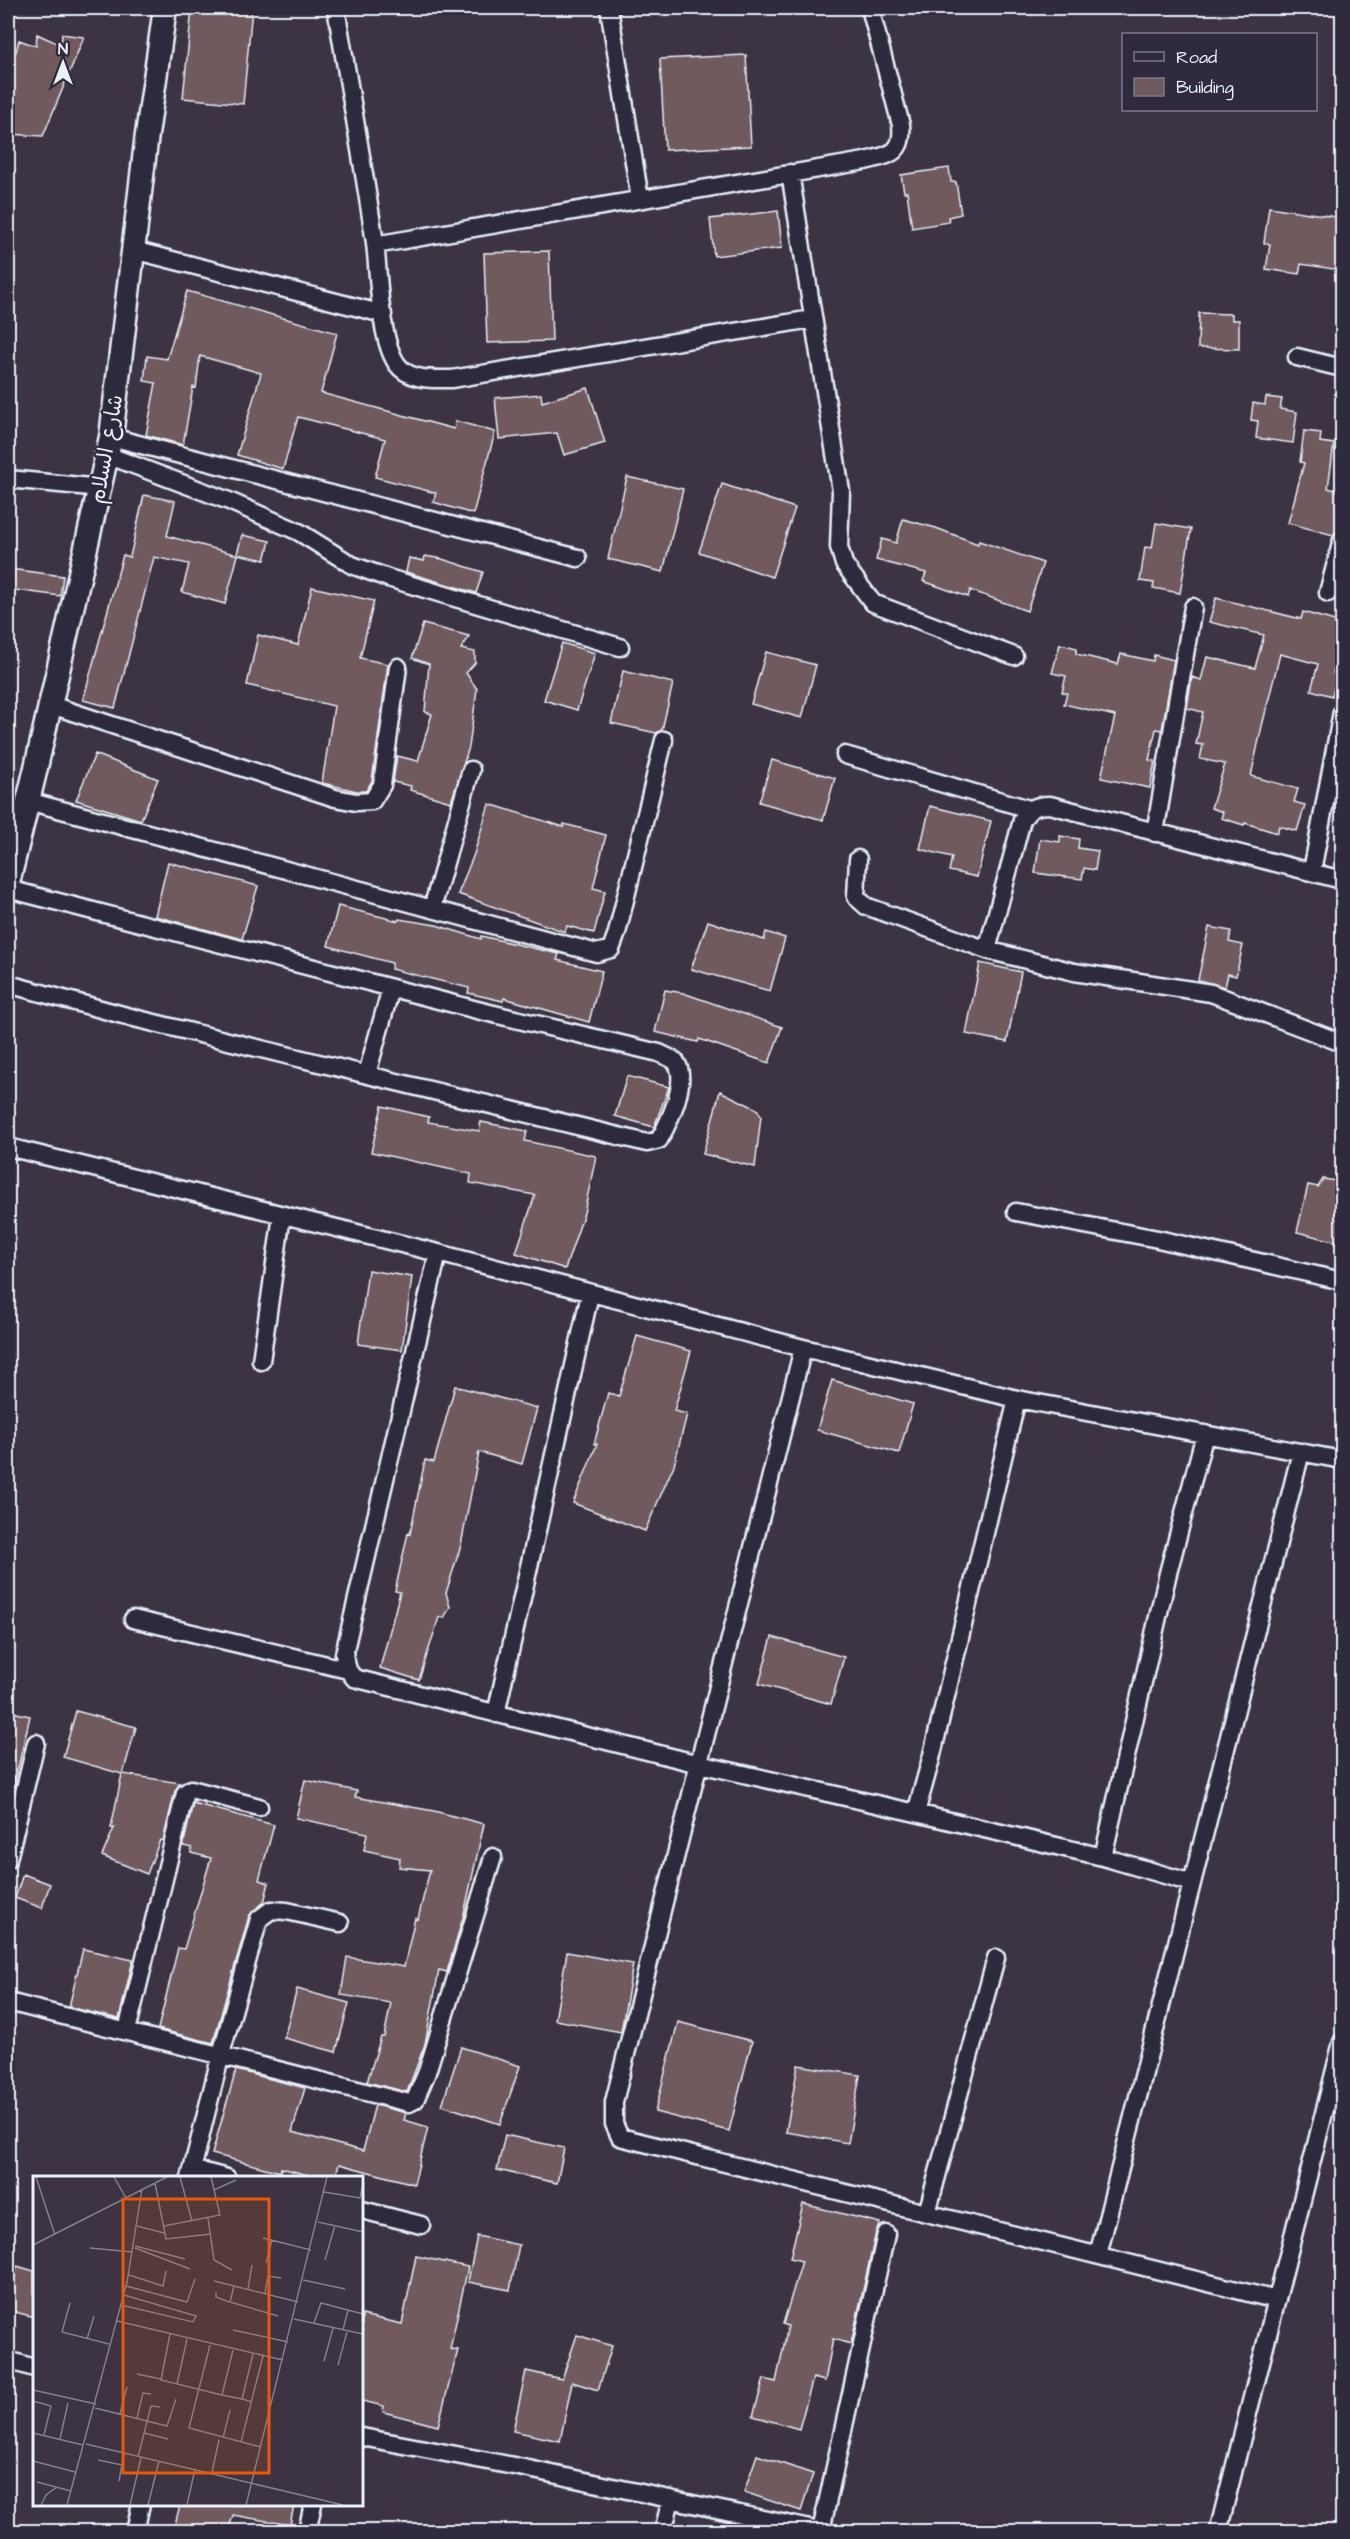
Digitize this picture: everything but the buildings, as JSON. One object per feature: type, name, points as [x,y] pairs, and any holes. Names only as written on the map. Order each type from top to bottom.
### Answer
[{"type":"main road","name":"شارع السلام","points":[[8,883],[51,705],[109,446],[165,8]]},
{"type":"street","points":[[336,8],[375,245],[386,339],[396,363],[410,375],[436,379],[491,374],[812,319]]},
{"type":"street","points":[[609,8],[640,199]]},
{"type":"street","points":[[375,245],[884,156],[898,148],[902,134],[870,8]]},
{"type":"street","points":[[790,173],[841,491],[839,548],[844,564],[873,603],[1014,656]]},
{"type":"street","points":[[133,250],[383,314]]},
{"type":"street","points":[[1297,357],[1342,368]]},
{"type":"street","points":[[109,446],[578,558]]},
{"type":"street","points":[[109,446],[299,532],[352,565],[388,578],[620,647]]},
{"type":"street","points":[[8,479],[100,488]]},
{"type":"street","points":[[1328,593],[1342,540]]},
{"type":"street","points":[[1155,833],[1193,607]]},
{"type":"street","points":[[51,705],[335,798],[356,802],[372,801],[382,785],[398,667]]},
{"type":"street","points":[[1312,871],[1342,712]]},
{"type":"street","points":[[28,801],[597,953],[611,949],[617,933],[664,740]]},
{"type":"street","points":[[845,755],[1029,809]]},
{"type":"street","points":[[432,909],[471,770]]},
{"type":"street","points":[[987,950],[1022,820],[1029,809],[1038,805],[1050,805],[1342,880]]},
{"type":"street","points":[[858,859],[856,897],[866,906],[987,950],[1074,972],[1211,993],[1342,1043]]},
{"type":"street","points":[[8,889],[392,988],[659,1053],[674,1060],[681,1073],[680,1086],[659,1140],[647,1143],[134,1018],[8,984]]},
{"type":"street","points":[[366,1074],[392,988]]},
{"type":"street","points":[[8,1147],[438,1253],[803,1348],[1017,1399],[1342,1460]]},
{"type":"street","points":[[1016,1212],[1158,1239],[1342,1281]]},
{"type":"street","points":[[261,1361],[282,1215]]},
{"type":"street","points":[[438,1253],[344,1654],[348,1670],[354,1678],[699,1764],[1103,1857],[1192,1883]]},
{"type":"street","points":[[496,1714],[590,1294]]},
{"type":"street","points":[[803,1348],[614,2102],[614,2124],[620,2137],[1276,2300]]},
{"type":"street","points":[[916,1813],[932,1759],[1017,1399]]},
{"type":"street","points":[[1103,1857],[1168,1572],[1205,1434]]},
{"type":"street","points":[[1098,2255],[1301,1452]]},
{"type":"street","points":[[133,1619],[348,1670]]},
{"type":"street","points":[[8,1859],[36,1743]]},
{"type":"street","points":[[127,2031],[185,1794],[191,1789],[259,1807]]},
{"type":"street","points":[[8,2002],[409,2103],[415,2100],[427,2073],[494,1857]]},
{"type":"street","points":[[212,2176],[192,2173],[221,2054],[259,1919],[271,1910],[340,1923]]},
{"type":"street","points":[[927,2213],[996,1958]]},
{"type":"street","points":[[1218,2532],[1342,2042]]},
{"type":"street","points":[[363,2210],[421,2225]]},
{"type":"street","points":[[363,2437],[524,2468],[823,2531],[886,2234]]},
{"type":"street","points":[[8,2362],[33,2367]]},
{"type":"street","points":[[663,2532],[671,2499]]},
{"type":"street","points":[[135,2532],[141,2506]]},
{"type":"street","points":[[307,2532],[313,2506]]}]
